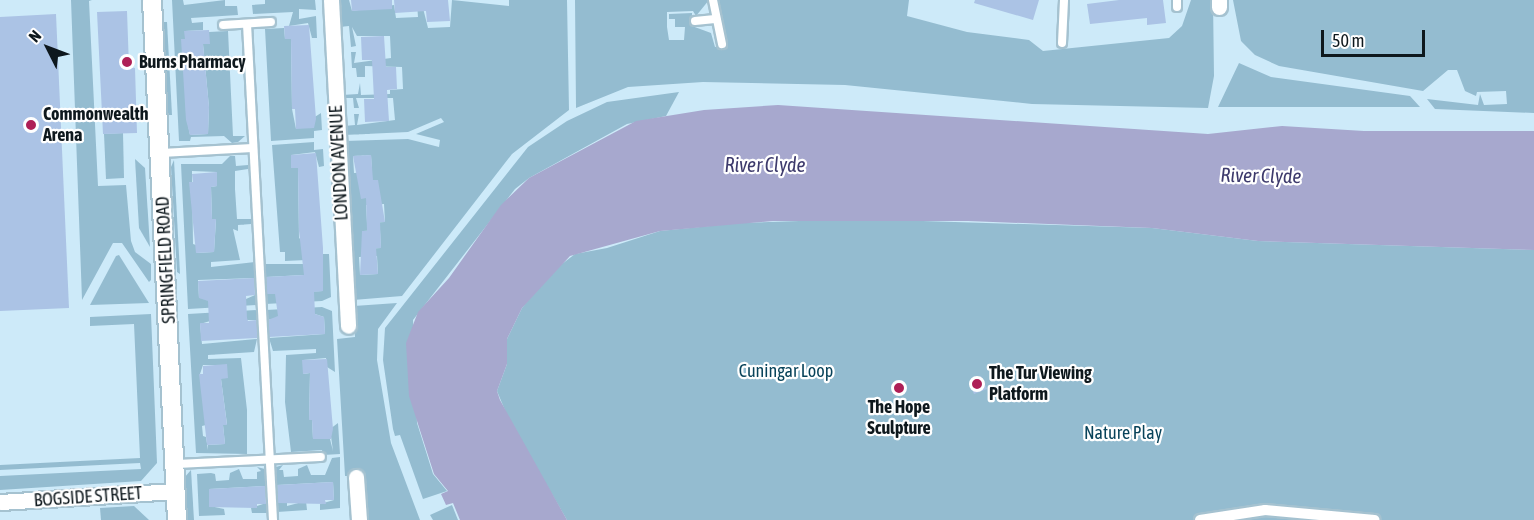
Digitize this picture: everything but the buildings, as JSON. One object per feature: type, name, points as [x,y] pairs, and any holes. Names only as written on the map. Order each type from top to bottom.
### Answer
[{"type":"street","name":"SPRINGFIELD ROAD","points":[[152,0],[177,520]]},
{"type":"street","name":"LONDON AVENUE","points":[[331,0],[348,326]]},
{"type":"street","points":[[356,477],[359,520]]},
{"type":"street","name":"BOGSIDE STREET","points":[[0,502],[176,491]]},
{"type":"street","points":[[1200,520],[1265,510],[1375,520]]},
{"type":"lane","points":[[713,0],[715,19],[722,44]]},
{"type":"lane","points":[[1062,43],[1064,0]]},
{"type":"lane","points":[[695,21],[715,19]]},
{"type":"lane","points":[[223,25],[271,22]]},
{"type":"lane","points":[[246,24],[273,520]]},
{"type":"lane","points":[[161,153],[253,148]]},
{"type":"lane","points":[[176,464],[321,457]]},
{"type":"green space","points":[[71,0],[92,0],[89,1],[98,186],[126,185],[131,241],[135,252],[151,264],[149,282],[122,243],[113,243],[82,300]]},
{"type":"green space","points":[[172,0],[183,0],[184,5],[225,0],[225,6],[237,6],[238,15],[191,18],[192,23],[203,22],[203,30],[185,31],[186,115],[190,135],[208,134],[209,107],[203,44],[209,32],[228,31],[233,136],[245,136],[238,142],[232,143],[224,136],[191,137],[190,141],[179,141]]},
{"type":"green space","points":[[265,0],[315,0],[316,10],[299,9],[299,19],[316,16],[317,38],[312,38],[308,23],[289,26],[293,12],[253,14],[252,5],[265,4]]},
{"type":"green space","points":[[337,0],[349,0],[352,11],[394,5],[396,18],[418,17],[417,4],[421,0],[428,28],[450,27],[452,0],[509,6],[509,0],[567,0],[569,110],[512,154],[402,296],[353,300],[345,141],[408,139],[439,147],[440,140],[416,134],[444,122],[441,118],[408,132],[344,135],[344,126],[355,125],[354,114],[359,114],[357,125],[395,120],[393,98],[356,98],[359,108],[354,108],[353,98],[342,98],[342,95],[358,94],[360,83],[361,95],[390,94],[390,90],[403,89],[402,67],[365,66],[365,77],[357,77],[356,68],[352,68],[351,52],[356,52],[354,63],[391,58],[390,36],[357,36],[352,27],[356,46],[351,47],[349,26],[339,27]],"holes":[[[371,155],[372,172],[354,173],[353,156]],[[384,204],[385,222],[367,223],[366,205]],[[380,230],[381,248],[364,249],[363,231]],[[377,256],[378,274],[360,275],[359,257]]]},
{"type":"green space","points":[[575,0],[709,0],[696,16],[693,11],[667,12],[667,27],[669,40],[684,40],[685,27],[675,27],[675,19],[669,19],[669,14],[692,13],[692,26],[711,33],[715,47],[728,44],[717,0],[909,0],[907,16],[967,32],[1029,40],[1043,51],[1169,38],[1182,26],[1191,0],[1213,0],[1214,76],[1208,108],[1032,104],[845,85],[703,82],[628,87],[576,108]]},
{"type":"green space","points":[[1233,0],[1534,0],[1534,113],[1435,109],[1427,99],[1478,105],[1480,94],[1484,105],[1507,104],[1506,91],[1477,92],[1476,96],[1465,91],[1457,70],[1448,70],[1423,91],[1279,66],[1255,55],[1241,41]]},
{"type":"green space","points":[[163,22],[167,22],[172,115],[168,115]]},
{"type":"green space","points":[[284,28],[285,39],[291,39],[292,109],[296,129],[321,113],[322,130],[314,131],[314,138],[271,141],[265,29]]},
{"type":"green space","points":[[1239,63],[1271,77],[1410,96],[1420,107],[1218,107]]},
{"type":"green space","points":[[679,92],[666,116],[627,124],[529,178],[515,189],[413,320],[417,423],[433,474],[447,491],[423,499],[400,435],[395,436],[393,429],[383,360],[385,328],[528,147],[567,121],[607,102]]},
{"type":"green space","points":[[123,133],[124,178],[106,179],[104,134]]},
{"type":"green space","points":[[314,142],[314,150],[323,149],[324,166],[319,167],[315,152],[291,155],[292,168],[298,168],[299,238],[321,254],[329,254],[331,297],[322,301],[265,304],[265,264],[306,264],[306,260],[285,261],[285,252],[280,252],[272,145]],"holes":[[[322,274],[323,291],[267,294],[266,277]]]},
{"type":"green space","points":[[230,156],[235,156],[236,166],[248,165],[248,169],[235,171],[235,189],[237,219],[251,219],[251,224],[238,225],[238,231],[233,229],[240,260],[211,262],[211,267],[255,262],[257,305],[188,309],[181,164],[222,164]],"holes":[[[192,171],[217,172],[217,186],[211,187],[212,219],[216,220],[214,252],[197,253],[196,245],[193,244]],[[254,278],[255,295],[246,299],[199,298],[198,280]]]},
{"type":"green space","points":[[135,159],[145,168],[150,247],[139,228]]},
{"type":"green space","points":[[174,160],[180,274],[177,272],[171,167]]},
{"type":"green space","name":"Cuningar Loop","points":[[859,219],[1152,228],[1258,241],[1534,250],[1534,520],[567,520],[509,420],[497,391],[507,364],[507,339],[522,308],[549,274],[575,254],[607,248],[660,231],[740,223]]},
{"type":"green space","points":[[119,255],[149,303],[90,305],[116,256]]},
{"type":"green space","points":[[397,303],[378,329],[377,360],[391,443],[420,520],[365,520],[363,476],[345,476],[337,339],[355,337],[354,306]]},
{"type":"green space","points":[[322,307],[332,311],[335,372],[327,367],[326,358],[303,360],[303,374],[310,373],[309,419],[312,420],[313,439],[330,439],[333,451],[330,429],[338,423],[340,454],[323,455],[322,450],[291,452],[285,402],[286,355],[316,353],[316,349],[273,351],[269,338],[325,334],[324,317],[315,314],[266,320],[266,310]]},
{"type":"green space","points":[[257,310],[258,320],[217,319],[200,324],[202,344],[257,339],[254,352],[208,355],[208,359],[241,358],[247,410],[247,454],[196,453],[188,314]],"holes":[[[203,365],[227,365],[221,379],[227,424],[223,425],[225,444],[208,445],[208,450],[206,437],[203,436],[202,426],[206,425],[200,374]]]},
{"type":"green space","points":[[151,314],[157,463],[141,481],[0,490],[0,476],[141,469],[140,463],[0,470],[0,465],[140,458],[134,324],[90,326],[90,317]]},
{"type":"green space","points":[[340,457],[340,508],[320,510],[320,504],[334,500],[333,482],[277,485],[278,503],[287,502],[287,506],[306,501],[307,510],[277,512],[276,467],[283,465],[279,470],[283,470],[284,477],[298,476],[298,469],[307,465],[311,475],[325,475],[332,458]]},
{"type":"green space","points":[[257,467],[265,469],[268,513],[252,513],[251,508],[266,503],[265,486],[209,489],[210,506],[224,509],[225,515],[199,516],[197,474],[211,473],[215,474],[216,481],[229,480],[230,473],[239,469],[243,479],[257,479],[257,472],[261,471]]},
{"type":"green space","points":[[191,470],[194,520],[185,520],[184,478]]},
{"type":"green space","points":[[452,505],[458,520],[433,520],[430,515]]},
{"type":"green space","points":[[134,506],[149,520],[101,520],[100,508]]},
{"type":"water","name":"River Clyde","points":[[778,105],[1208,134],[1282,126],[1364,131],[1534,131],[1534,250],[1258,241],[1152,228],[968,221],[773,221],[660,231],[570,256],[522,308],[507,339],[507,364],[497,391],[567,520],[460,520],[453,503],[446,505],[441,494],[448,491],[434,474],[409,396],[406,343],[418,312],[449,278],[501,205],[529,178],[636,121],[704,110]]},
{"type":"place","name":"Burns Pharmacy","points":[[127,62]]},
{"type":"place","name":"Commonwealth Arena","points":[[31,125]]},
{"type":"place","name":"The Tur Viewing Platform","points":[[977,384]]},
{"type":"place","name":"The Hope Sculpture","points":[[899,388]]},
{"type":"park label","name":"Nature Play","points":[[1123,433]]}]
